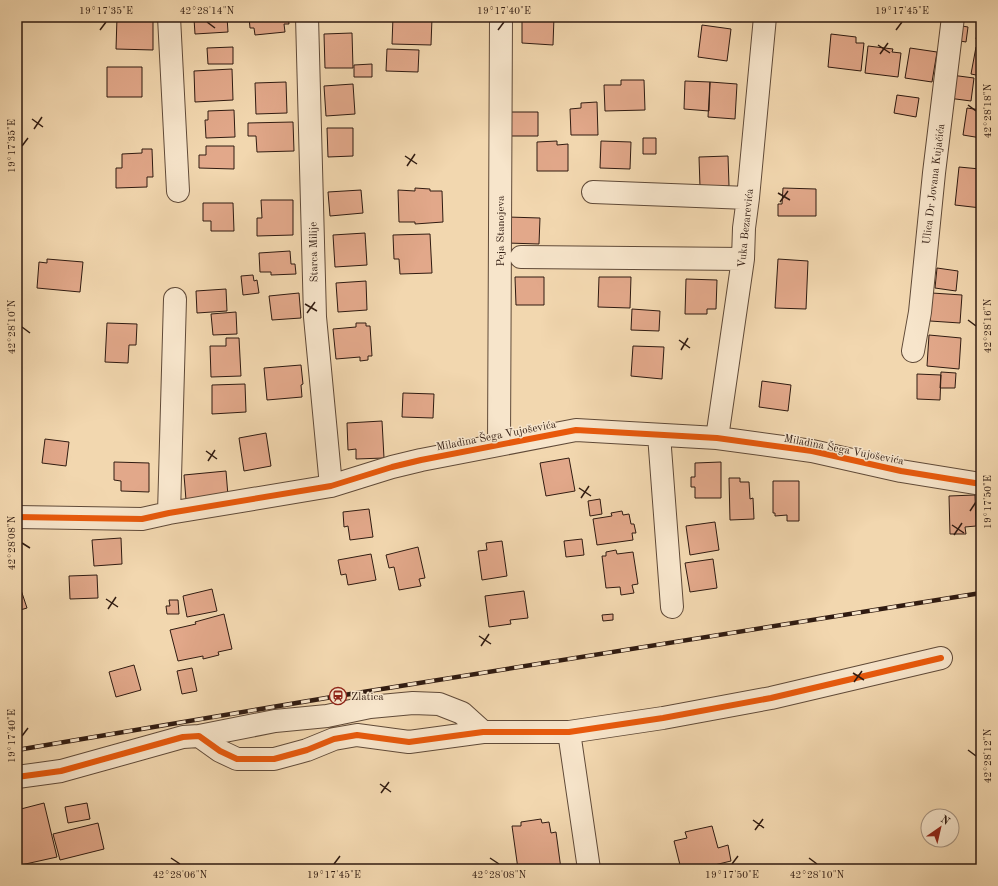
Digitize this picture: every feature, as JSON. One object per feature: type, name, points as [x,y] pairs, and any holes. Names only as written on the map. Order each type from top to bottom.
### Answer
[{"type":"street","points":[[169,17],[178,191]]},
{"type":"street","name":"Starca Milije","points":[[307,17],[315,317],[331,486]]},
{"type":"street","name":"Peja Stanojeva","points":[[499,445],[501,17]]},
{"type":"street","name":"Vuka Bezarevića","points":[[717,438],[743,259],[744,228],[765,17]]},
{"type":"street","name":"Ulica Dr Jovana Kujačića","points":[[913,351],[920,312],[934,173],[953,17]]},
{"type":"street","points":[[593,192],[748,198]]},
{"type":"street","points":[[522,256],[743,259]]},
{"type":"street","points":[[169,513],[175,299]]},
{"type":"street","name":"Miladina Šega Vujoševića","points":[[17,517],[142,519],[169,513],[331,486],[392,467],[576,430],[717,438],[812,450],[901,470],[981,484]]},
{"type":"street","points":[[659,435],[672,607]]},
{"type":"street","points":[[199,736],[220,751],[236,759],[274,759],[307,750],[334,739],[357,735],[409,742],[483,732],[569,732],[663,718],[771,698],[941,658]]},
{"type":"street","points":[[17,777],[61,771],[183,737],[199,736],[275,721],[327,716],[370,707],[413,703],[439,704],[462,713],[483,732]]},
{"type":"street","points":[[569,732],[589,869]]},
{"type":"building","points":[[117,17],[153,18],[153,50],[116,49]]},
{"type":"building","points":[[205,17],[227,17],[228,32],[195,34],[194,19]]},
{"type":"building","points":[[249,17],[288,17],[289,24],[284,24],[285,32],[255,35],[254,28],[250,28]]},
{"type":"building","points":[[368,17],[368,18],[340,18]]},
{"type":"building","points":[[393,17],[432,18],[431,45],[392,44]]},
{"type":"building","points":[[522,17],[554,17],[553,45],[522,43]]},
{"type":"building","points":[[981,17],[981,40],[976,39]]},
{"type":"building","points":[[702,25],[731,29],[727,61],[698,57]]},
{"type":"building","points":[[956,25],[968,27],[966,42],[954,40]]},
{"type":"building","points":[[352,33],[353,68],[325,68],[324,34]]},
{"type":"building","points":[[831,34],[856,37],[856,43],[864,43],[861,71],[828,67]]},
{"type":"building","points":[[868,46],[893,49],[892,52],[901,53],[898,77],[865,73]]},
{"type":"building","points":[[233,47],[233,64],[208,64],[207,48]]},
{"type":"building","points":[[976,47],[981,47],[981,76],[971,74]]},
{"type":"building","points":[[910,48],[937,52],[932,82],[905,78]]},
{"type":"building","points":[[387,49],[419,50],[418,72],[386,71]]},
{"type":"building","points":[[372,64],[372,77],[354,77],[354,65]]},
{"type":"building","points":[[107,67],[142,67],[142,97],[107,97]]},
{"type":"building","points":[[232,69],[233,100],[195,102],[194,71]]},
{"type":"building","points":[[951,75],[974,78],[971,101],[948,98]]},
{"type":"building","points":[[621,80],[644,80],[645,110],[605,111],[604,85],[621,85]]},
{"type":"building","points":[[685,81],[710,82],[709,111],[684,109]]},
{"type":"building","points":[[286,82],[287,113],[256,114],[255,83]]},
{"type":"building","points":[[710,82],[737,84],[735,119],[708,117]]},
{"type":"building","points":[[353,84],[355,114],[326,116],[324,86]]},
{"type":"building","points":[[897,95],[919,98],[916,117],[894,113]]},
{"type":"building","points":[[597,102],[598,135],[571,135],[570,109],[581,108],[581,103]]},
{"type":"building","points":[[967,108],[981,110],[981,138],[963,135]]},
{"type":"building","points":[[234,110],[235,137],[206,138],[205,120],[208,120],[208,111]]},
{"type":"building","points":[[510,112],[538,112],[538,136],[511,136]]},
{"type":"building","points":[[293,122],[294,151],[257,152],[256,136],[248,136],[248,123]]},
{"type":"building","points":[[327,128],[353,128],[353,156],[328,157]]},
{"type":"building","points":[[643,138],[656,138],[656,154],[643,154]]},
{"type":"building","points":[[557,141],[557,145],[568,144],[568,171],[537,171],[537,142]]},
{"type":"building","points":[[601,141],[631,142],[630,169],[600,168]]},
{"type":"building","points":[[206,146],[234,146],[234,169],[199,168],[199,155],[206,155]]},
{"type":"building","points":[[142,149],[152,149],[153,177],[147,177],[147,187],[116,188],[116,168],[122,168],[122,154],[142,153]]},
{"type":"building","points":[[728,156],[729,186],[700,187],[699,157]]},
{"type":"building","points":[[959,167],[980,169],[979,180],[981,180],[981,208],[955,205]]},
{"type":"building","points":[[415,188],[430,189],[430,191],[442,191],[443,222],[415,224],[415,222],[399,222],[398,190],[415,191]]},
{"type":"building","points":[[783,188],[816,189],[816,216],[778,216],[778,204],[782,204]]},
{"type":"building","points":[[361,190],[363,213],[330,216],[328,192]]},
{"type":"building","points":[[261,200],[293,200],[293,235],[257,236],[257,218],[262,218]]},
{"type":"building","points":[[203,203],[233,203],[234,231],[211,231],[211,221],[203,221]]},
{"type":"building","points":[[508,217],[540,218],[539,244],[507,243]]},
{"type":"building","points":[[365,233],[367,265],[335,267],[333,235]]},
{"type":"building","points":[[430,234],[432,273],[400,274],[399,259],[394,259],[393,235]]},
{"type":"building","points":[[290,251],[291,264],[295,264],[296,274],[271,275],[271,272],[260,272],[259,253]]},
{"type":"building","points":[[47,259],[83,262],[80,292],[37,288],[39,262],[47,263]]},
{"type":"building","points":[[778,259],[808,261],[806,309],[775,308]]},
{"type":"building","points":[[937,268],[958,271],[956,291],[935,288]]},
{"type":"building","points":[[253,275],[254,281],[257,280],[259,293],[243,295],[241,276]]},
{"type":"building","points":[[515,277],[544,277],[544,305],[516,305]]},
{"type":"building","points":[[599,277],[631,277],[630,308],[598,307]]},
{"type":"building","points":[[686,279],[717,280],[716,309],[707,309],[707,314],[685,314]]},
{"type":"building","points":[[366,281],[367,310],[338,312],[336,283]]},
{"type":"building","points":[[226,289],[227,311],[197,313],[196,291]]},
{"type":"building","points":[[299,293],[301,318],[272,320],[269,296]]},
{"type":"building","points":[[932,293],[962,295],[960,323],[930,321]]},
{"type":"building","points":[[632,309],[660,311],[659,331],[631,330]]},
{"type":"building","points":[[236,312],[237,334],[213,335],[211,314]]},
{"type":"building","points":[[107,323],[137,324],[136,345],[129,345],[128,363],[105,362]]},
{"type":"building","points":[[356,323],[366,323],[366,326],[370,326],[372,356],[368,356],[368,360],[360,361],[360,357],[336,359],[333,329],[356,327]]},
{"type":"building","points":[[929,335],[961,338],[959,369],[927,366]]},
{"type":"building","points":[[226,338],[239,338],[241,376],[211,377],[210,346],[226,346]]},
{"type":"building","points":[[633,346],[664,347],[662,379],[631,376]]},
{"type":"building","points":[[301,365],[303,384],[301,385],[302,397],[267,400],[264,368]]},
{"type":"building","points":[[941,372],[956,373],[955,388],[940,388]]},
{"type":"building","points":[[917,374],[941,375],[940,400],[917,399]]},
{"type":"building","points":[[762,381],[791,385],[788,411],[759,407]]},
{"type":"building","points":[[245,384],[246,412],[212,414],[212,385]]},
{"type":"building","points":[[403,393],[434,394],[433,418],[402,417]]},
{"type":"building","points":[[382,421],[384,458],[356,459],[356,449],[348,450],[347,423]]},
{"type":"building","points":[[266,433],[271,466],[244,471],[239,438]]},
{"type":"building","points":[[45,439],[69,442],[66,466],[42,463]]},
{"type":"building","points":[[569,458],[575,491],[546,496],[540,463]]},
{"type":"building","points":[[114,462],[149,463],[149,492],[121,491],[121,481],[114,480]]},
{"type":"building","points":[[721,462],[721,498],[695,498],[695,487],[691,487],[691,477],[695,477],[695,463]]},
{"type":"building","points":[[226,471],[228,496],[186,500],[184,475]]},
{"type":"building","points":[[729,478],[740,478],[740,482],[749,482],[750,499],[753,498],[754,519],[730,520]]},
{"type":"building","points":[[773,481],[799,481],[799,521],[787,521],[787,515],[775,516],[775,513],[773,513]]},
{"type":"building","points":[[975,495],[976,526],[965,527],[966,534],[950,534],[949,496]]},
{"type":"building","points":[[600,499],[602,514],[590,516],[588,501]]},
{"type":"building","points":[[369,509],[373,537],[350,540],[348,526],[344,527],[343,512]]},
{"type":"building","points":[[622,511],[623,515],[629,514],[631,524],[634,524],[636,533],[632,533],[633,540],[597,545],[593,519],[612,516],[611,513]]},
{"type":"building","points":[[715,522],[719,550],[690,555],[686,526]]},
{"type":"building","points":[[121,538],[122,564],[94,566],[92,540]]},
{"type":"building","points":[[582,539],[584,555],[566,557],[564,541]]},
{"type":"building","points":[[502,541],[507,576],[482,580],[478,551],[487,550],[486,543]]},
{"type":"building","points":[[418,547],[425,578],[419,579],[421,586],[399,590],[394,567],[389,568],[386,555]]},
{"type":"building","points":[[616,550],[617,554],[633,552],[638,584],[632,585],[634,593],[621,595],[620,587],[606,588],[602,556],[606,556],[606,552]]},
{"type":"building","points":[[371,554],[376,580],[348,585],[346,574],[341,575],[338,560]]},
{"type":"building","points":[[713,559],[717,588],[690,592],[685,563]]},
{"type":"building","points":[[97,575],[98,598],[70,599],[69,576]]},
{"type":"building","points":[[212,589],[217,611],[187,617],[183,596]]},
{"type":"building","points":[[21,590],[27,608],[17,611],[17,591]]},
{"type":"building","points":[[524,591],[528,618],[510,620],[511,624],[489,627],[485,596]]},
{"type":"building","points":[[169,600],[178,600],[179,614],[167,614],[166,606],[170,606]]},
{"type":"building","points":[[224,614],[232,649],[218,652],[219,655],[203,659],[203,656],[178,661],[170,630],[196,624],[195,622]]},
{"type":"building","points":[[613,614],[613,620],[603,621],[602,615]]},
{"type":"building","points":[[134,665],[141,690],[116,697],[109,672]]},
{"type":"building","points":[[192,668],[197,691],[182,694],[177,671]]},
{"type":"building","points":[[44,803],[57,857],[21,865],[17,848],[17,810]]},
{"type":"building","points":[[87,803],[90,819],[68,823],[65,807]]},
{"type":"building","points":[[541,819],[542,823],[549,822],[551,833],[556,832],[561,869],[518,869],[512,826],[521,826],[521,822]]},
{"type":"building","points":[[98,823],[104,849],[60,860],[53,834]]},
{"type":"building","points":[[712,826],[718,848],[728,845],[731,861],[702,868],[701,865],[681,869],[674,841],[687,838],[685,832]]},
{"type":"railway","points":[[17,750],[338,696],[981,593]]},
{"type":"cycle path","points":[[17,517],[142,519],[169,513],[331,486],[392,467],[421,460],[576,430],[717,438],[812,451],[901,471],[981,484]]},
{"type":"cycle path","points":[[17,777],[61,771],[183,737],[199,736],[220,751],[237,759],[274,759],[307,750],[334,739],[357,735],[409,742],[483,732],[569,732],[663,718],[771,698],[941,658]]},
{"type":"place","name":"Zlatica","points":[[338,696]]}]
